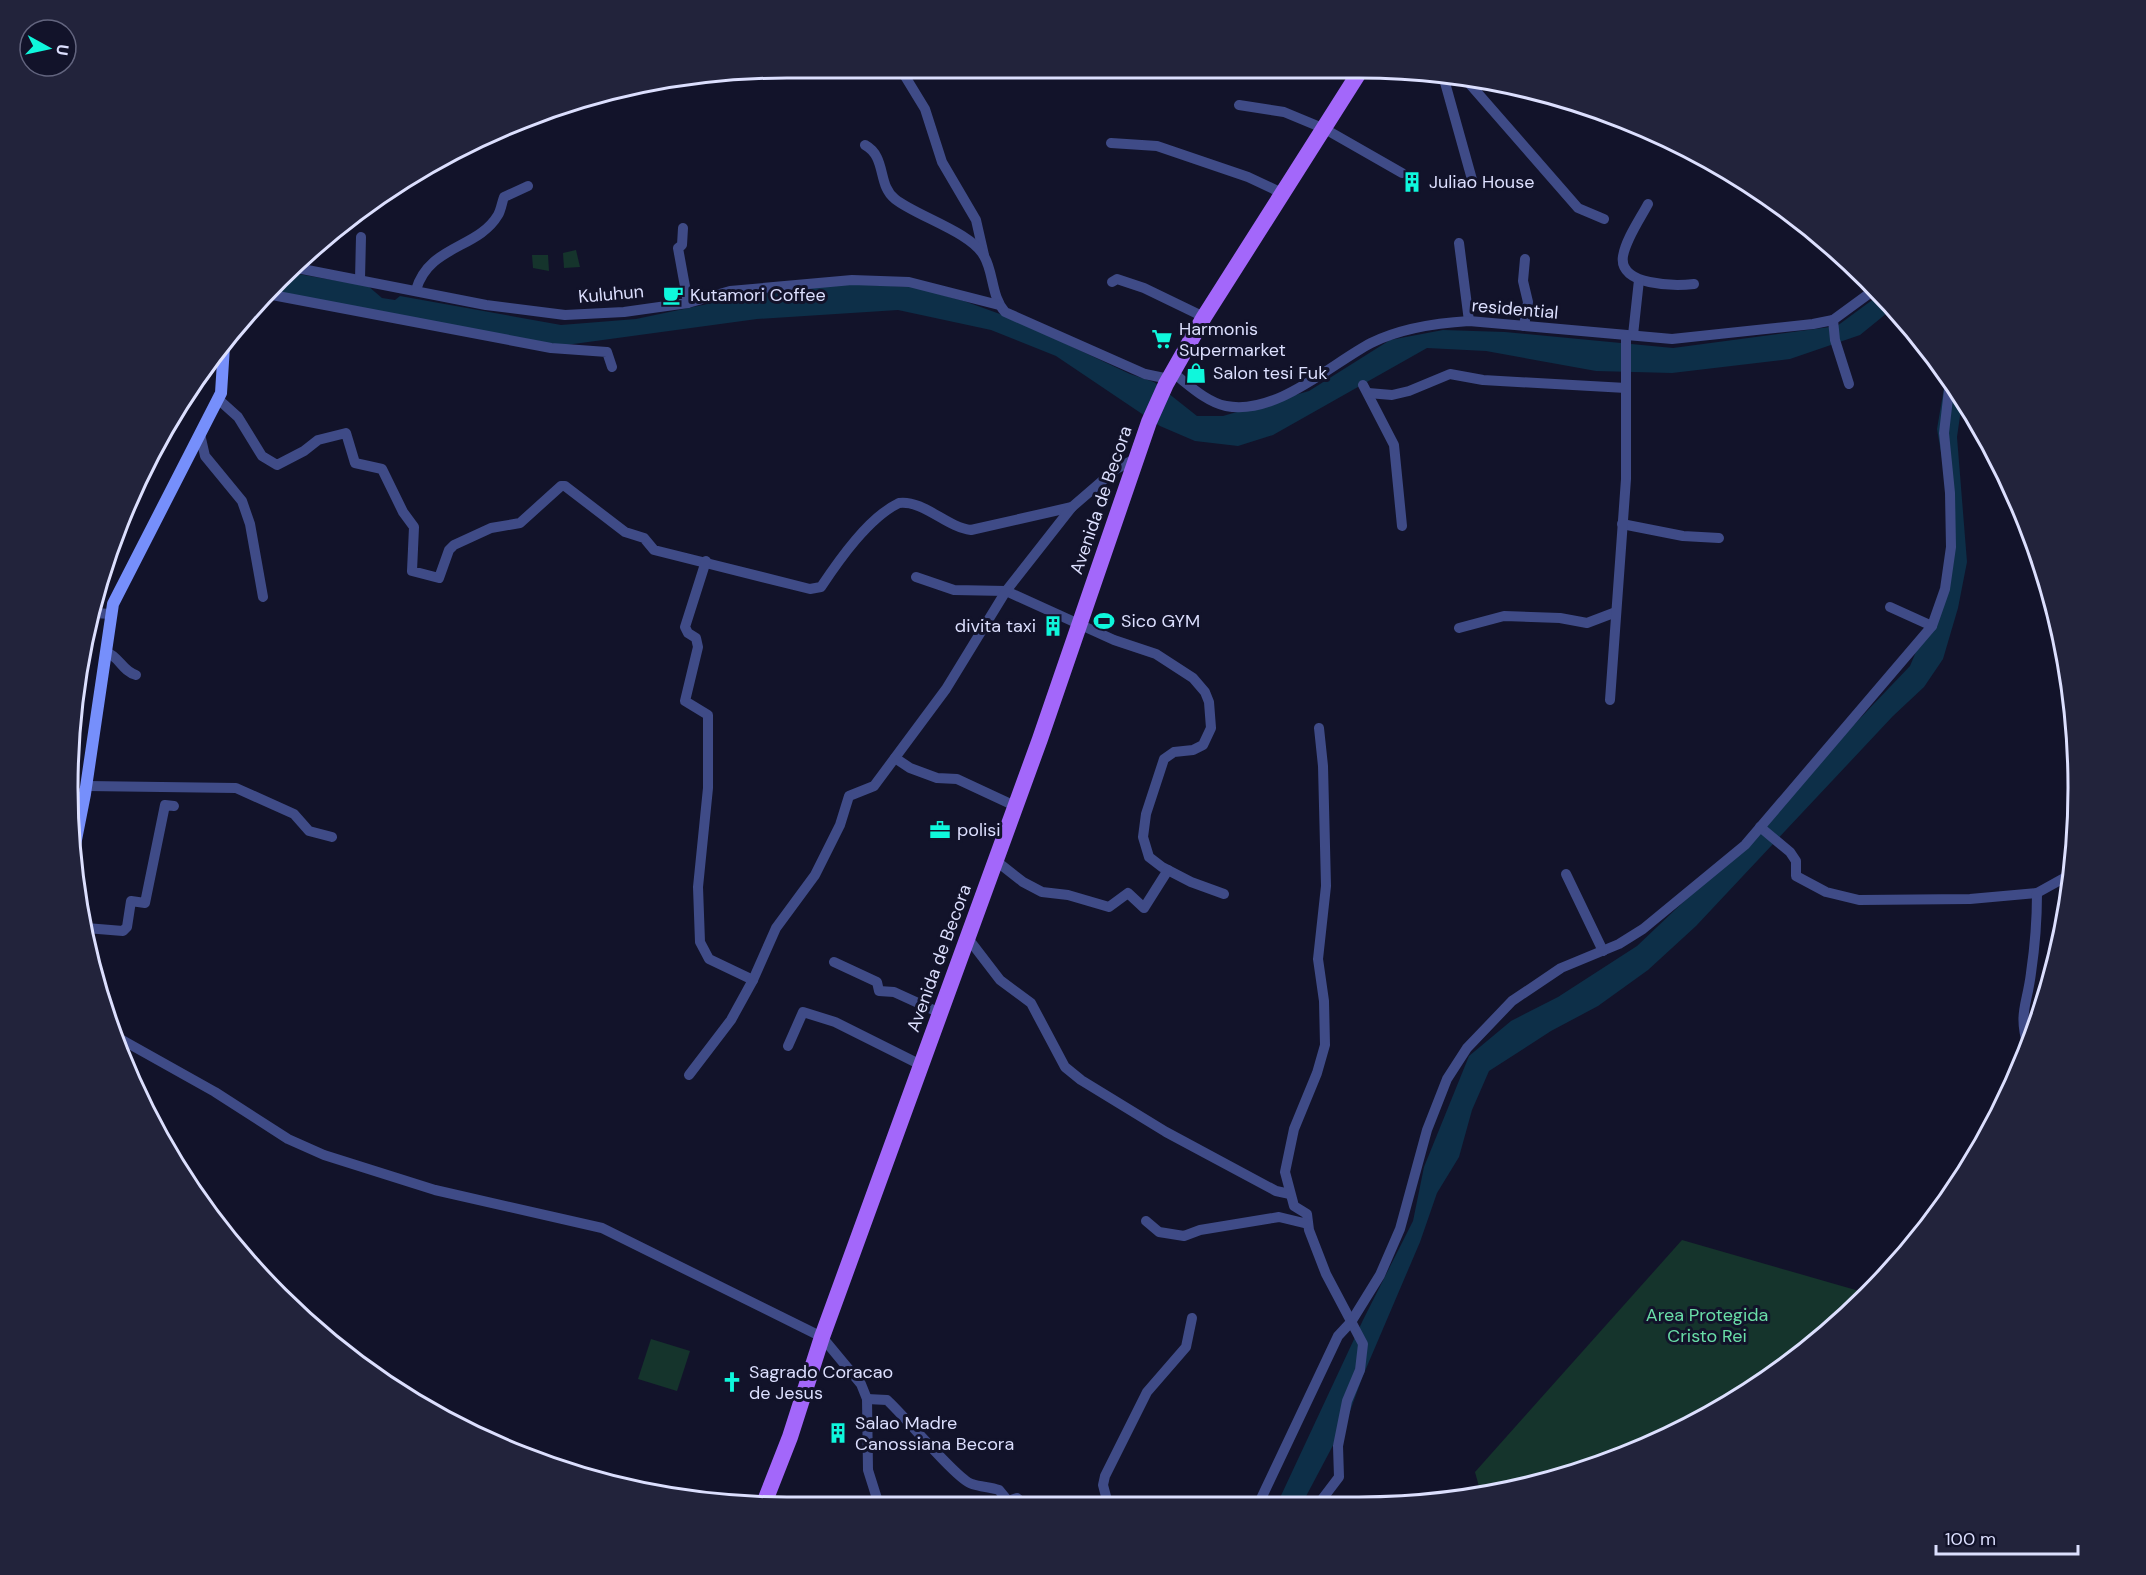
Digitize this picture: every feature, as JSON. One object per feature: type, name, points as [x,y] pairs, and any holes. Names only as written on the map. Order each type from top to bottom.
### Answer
[{"type":"main road","points":[[1169,378],[1204,317],[1356,78]]},
{"type":"main road","name":"Avenida de Becora","points":[[767,1496],[790,1437],[822,1337],[1015,806],[1149,422],[1169,378]]},
{"type":"street","points":[[906,78],[929,118],[942,162],[976,220],[999,305]]},
{"type":"street","points":[[1445,84],[1473,183]]},
{"type":"street","points":[[1473,88],[1578,208],[1604,219]]},
{"type":"street","points":[[1239,105],[1284,112],[1325,129],[1402,173]]},
{"type":"street","points":[[1111,143],[1157,146],[1248,177],[1282,193]]},
{"type":"street","points":[[865,145],[877,156],[893,198],[939,222],[984,255]]},
{"type":"street","points":[[416,290],[420,278],[440,256],[482,231],[498,215],[504,197],[528,186]]},
{"type":"street","points":[[1648,204],[1623,257],[1626,268],[1639,280],[1676,286],[1694,284]]},
{"type":"street","points":[[683,228],[682,245],[678,248],[688,303]]},
{"type":"street","points":[[360,279],[361,237]]},
{"type":"street","points":[[1459,243],[1469,321]]},
{"type":"street","points":[[1524,326],[1528,302],[1523,281],[1525,259]]},
{"type":"street","name":"Kuluhun","points":[[304,269],[486,305],[565,315],[624,312],[688,303],[730,291],[852,280],[909,282],[999,305],[1005,312],[1144,374],[1169,378]]},
{"type":"street","points":[[1112,282],[1117,279],[1144,288],[1204,317]]},
{"type":"street","points":[[1610,700],[1626,479],[1628,337],[1639,280]]},
{"type":"street","name":"residential","points":[[1169,378],[1220,405],[1249,406],[1312,382],[1371,343],[1399,333],[1444,322],[1469,321],[1628,337],[1672,339],[1724,335],[1833,320],[1868,294]]},
{"type":"street","points":[[277,296],[551,348],[599,350],[607,352],[612,367]]},
{"type":"street","points":[[1833,320],[1835,340],[1849,384]]},
{"type":"street","points":[[80,822],[113,604],[221,393],[223,358]]},
{"type":"street","points":[[1402,526],[1394,445],[1366,389],[1392,395],[1409,391],[1450,374],[1483,380],[1626,383]]},
{"type":"street","points":[[1262,1497],[1338,1336],[1351,1322],[1380,1275],[1400,1229],[1427,1130],[1447,1080],[1467,1048],[1512,1001],[1561,968],[1603,951],[1643,929],[1745,845],[1932,626],[1945,589],[1951,547],[1950,493],[1944,433],[1949,394]]},
{"type":"street","points":[[218,399],[238,417],[262,456],[277,465],[304,451],[318,440],[346,433],[355,463],[382,469],[414,527],[412,571],[439,578],[452,547],[491,528],[520,523],[556,490],[565,486],[625,532],[644,538],[654,550],[706,561],[814,590],[821,587],[841,556],[879,518],[899,503],[913,504],[956,527],[971,530],[1072,507]]},
{"type":"street","points":[[200,434],[205,456],[242,501],[250,524],[263,597]]},
{"type":"street","points":[[689,1075],[730,1020],[753,980],[776,928],[815,875],[840,825],[849,796],[874,786],[946,689],[1006,591],[1072,507],[1116,469],[1137,458]]},
{"type":"street","points":[[1622,524],[1683,536],[1719,538]]},
{"type":"street","points":[[706,561],[685,627],[688,633],[696,638],[698,647],[685,701],[708,716],[708,788],[698,887],[700,942],[709,959],[753,980]]},
{"type":"street","points":[[916,577],[954,590],[1006,591],[1078,624],[1156,654],[1193,678],[1205,692],[1209,702],[1211,728],[1203,745],[1192,750],[1174,752],[1164,759],[1146,814],[1143,837],[1149,857],[1191,882],[1224,894]]},
{"type":"street","points":[[1890,607],[1932,626]]},
{"type":"street","points":[[1459,628],[1504,616],[1560,618],[1587,623],[1616,612]]},
{"type":"street","points":[[100,613],[112,614]]},
{"type":"street","points":[[106,652],[112,654],[128,672],[136,675]]},
{"type":"street","points":[[1319,728],[1323,766],[1326,886],[1318,959],[1324,1001],[1326,1045],[1294,1129],[1285,1172],[1294,1206],[1307,1214],[1308,1224],[1326,1274],[1363,1344],[1360,1370],[1347,1401],[1338,1446],[1339,1477],[1324,1497]]},
{"type":"street","points":[[895,758],[928,775],[936,778],[957,779],[1015,806]]},
{"type":"street","points":[[78,791],[236,788],[294,814],[309,831],[332,837]]},
{"type":"street","points":[[93,929],[123,931],[127,927],[131,901],[145,903],[165,805],[174,806]]},
{"type":"street","points":[[1760,827],[1790,852],[1796,861],[1796,876],[1826,892],[1859,900],[1970,899],[2037,893],[2062,879]]},
{"type":"street","points":[[995,860],[1023,882],[1042,892],[1068,895],[1109,907],[1128,893],[1144,908],[1168,870]]},
{"type":"street","points":[[1566,874],[1603,951]]},
{"type":"street","points":[[2025,1031],[2021,1013],[2028,996],[2032,966],[2037,926],[2037,893]]},
{"type":"street","points":[[967,937],[1000,980],[1031,1003],[1065,1067],[1081,1080],[1166,1132],[1276,1191],[1290,1194]]},
{"type":"street","points":[[834,962],[877,982],[879,991],[894,992],[940,1013]]},
{"type":"street","points":[[788,1046],[803,1012],[835,1022],[921,1065]]},
{"type":"street","points":[[126,1042],[205,1086],[288,1139],[324,1155],[435,1190],[602,1228],[822,1337],[861,1384],[867,1399],[868,1470],[876,1497]]},
{"type":"street","points":[[1146,1221],[1159,1232],[1185,1236],[1200,1230],[1279,1217],[1308,1224]]},
{"type":"street","points":[[1106,1497],[1103,1485],[1105,1476],[1147,1392],[1186,1347],[1192,1318]]},
{"type":"street","points":[[867,1399],[887,1400],[971,1484],[999,1490],[1005,1497]]},
{"type":"green space","points":[[576,250],[580,267],[564,268],[563,253]]},
{"type":"green space","points":[[532,255],[548,255],[549,271],[533,268]]},
{"type":"green space","name":"Area Protegida Cristo Rei","points":[[1682,1240],[1858,1291],[1826,1321],[1753,1377],[1672,1424],[1630,1443],[1542,1473],[1479,1486],[1475,1472]]},
{"type":"green space","points":[[651,1339],[690,1351],[677,1391],[638,1379]]},
{"type":"water","points":[[299,274],[368,286],[382,298],[395,300],[400,296],[561,325],[636,319],[792,289],[847,284],[913,287],[964,301],[1011,318],[1130,374],[1154,382],[1197,416],[1223,416],[1309,391],[1390,340],[1443,330],[1505,332],[1673,348],[1837,326],[1873,300],[1886,314],[1860,335],[1790,359],[1672,373],[1596,371],[1486,351],[1427,348],[1273,435],[1238,446],[1195,441],[1160,426],[1056,356],[991,330],[898,310],[757,319],[566,345],[542,343],[280,293]]},
{"type":"water","points":[[1944,388],[1960,413],[1957,437],[1967,562],[1958,608],[1943,659],[1924,687],[1893,716],[1696,926],[1648,970],[1598,1006],[1551,1031],[1489,1071],[1472,1110],[1459,1157],[1437,1193],[1420,1242],[1362,1378],[1348,1417],[1306,1497],[1280,1497],[1363,1320],[1413,1221],[1424,1167],[1469,1056],[1511,1021],[1558,997],[1637,946],[1697,889],[1910,666],[1941,592],[1946,570],[1947,488],[1937,429]]},
{"type":"place","name":"Juliao House","points":[[1412,182]]},
{"type":"place","name":"Kutamori Coffee","points":[[673,295]]},
{"type":"place","name":"Harmonis Supermarket","points":[[1162,339]]},
{"type":"place","name":"Salon tesi Fuk","points":[[1196,373]]},
{"type":"place","name":"Sico GYM","points":[[1104,621]]},
{"type":"place","name":"divita taxi","points":[[1053,626]]},
{"type":"place","name":"polisi","points":[[940,830]]},
{"type":"place","name":"Sagrado Coracao de Jesus","points":[[732,1382]]},
{"type":"place","name":"Salao Madre Canossiana Becora","points":[[838,1433]]}]
